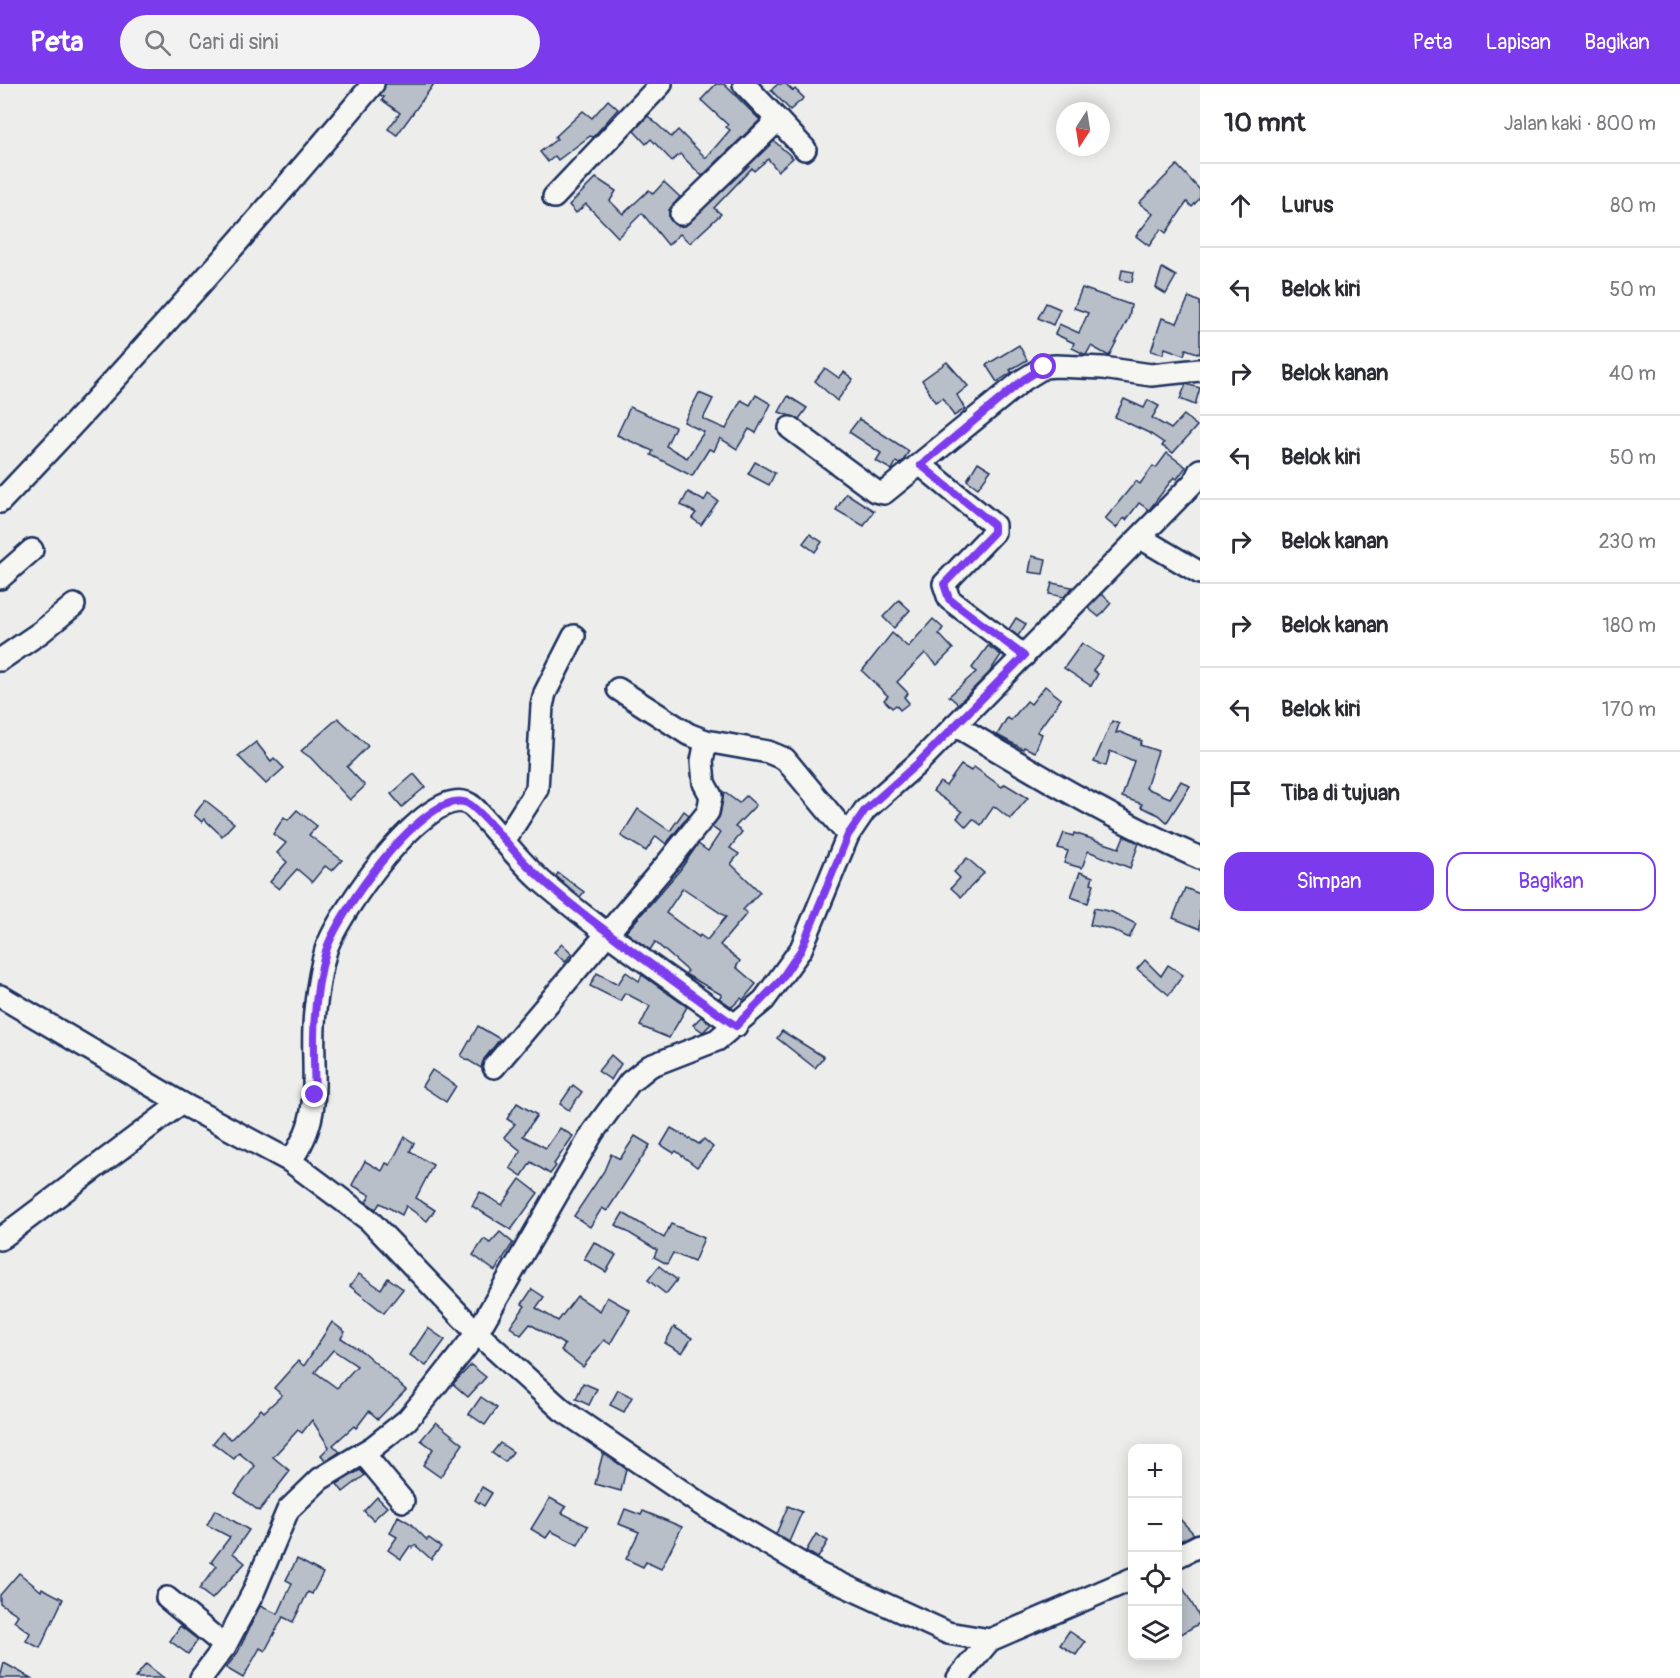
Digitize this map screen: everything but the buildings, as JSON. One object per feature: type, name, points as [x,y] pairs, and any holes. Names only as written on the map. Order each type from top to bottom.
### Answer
[{"type":"street","points":[[0,502],[73,426],[259,220],[373,84]]},
{"type":"street","points":[[554,196],[661,84]]},
{"type":"street","points":[[744,84],[805,149]]},
{"type":"street","points":[[681,214],[778,120]]},
{"type":"street","points":[[790,428],[875,491],[884,493],[1023,380],[1044,367],[1103,368],[1151,375],[1200,370]]},
{"type":"street","points":[[921,465],[994,525],[994,532],[944,584],[949,599],[1024,656]]},
{"type":"street","points":[[201,1678],[225,1646],[253,1593],[288,1510],[320,1479],[363,1453],[407,1420],[477,1333],[593,1132],[630,1082],[650,1066],[717,1040],[736,1026],[780,981],[801,950],[848,835],[865,810],[917,764],[1141,538],[1194,482],[1200,470]]},
{"type":"street","points":[[1141,538],[1200,573]]},
{"type":"street","points":[[0,578],[33,550]]},
{"type":"street","points":[[0,660],[41,633],[74,605]]},
{"type":"street","points":[[504,841],[537,789],[542,706],[545,693],[574,636]]},
{"type":"street","points":[[618,689],[688,734],[706,741],[768,752],[785,759],[848,835]]},
{"type":"street","points":[[955,726],[1156,839],[1200,858]]},
{"type":"street","points":[[494,1067],[708,812],[711,796],[704,783],[702,761],[706,741]]},
{"type":"street","points":[[290,1161],[302,1146],[312,1121],[315,1095],[312,1041],[315,1005],[326,949],[340,920],[381,862],[416,823],[442,805],[454,801],[472,806],[545,884],[736,1026]]},
{"type":"street","points":[[0,996],[180,1103],[290,1161],[369,1220],[477,1333],[562,1410],[702,1505],[819,1574],[948,1633],[990,1640]]},
{"type":"street","points":[[0,1239],[180,1103]]},
{"type":"street","points":[[363,1453],[403,1501]]},
{"type":"street","points":[[1182,1554],[1200,1545]]},
{"type":"street","points":[[958,1678],[990,1640],[1128,1581]]},
{"type":"street","points":[[167,1598],[225,1646]]},
{"type":"route","points":[[315,1095],[312,1041],[315,1005],[326,949],[340,920],[381,862],[416,823],[442,805],[454,801],[472,806],[545,884],[736,1026],[764,1000],[801,950],[848,835],[865,810],[917,764],[1024,656],[949,599],[945,592],[944,584],[994,532],[994,525],[921,465],[1023,380],[1044,367]]}]
